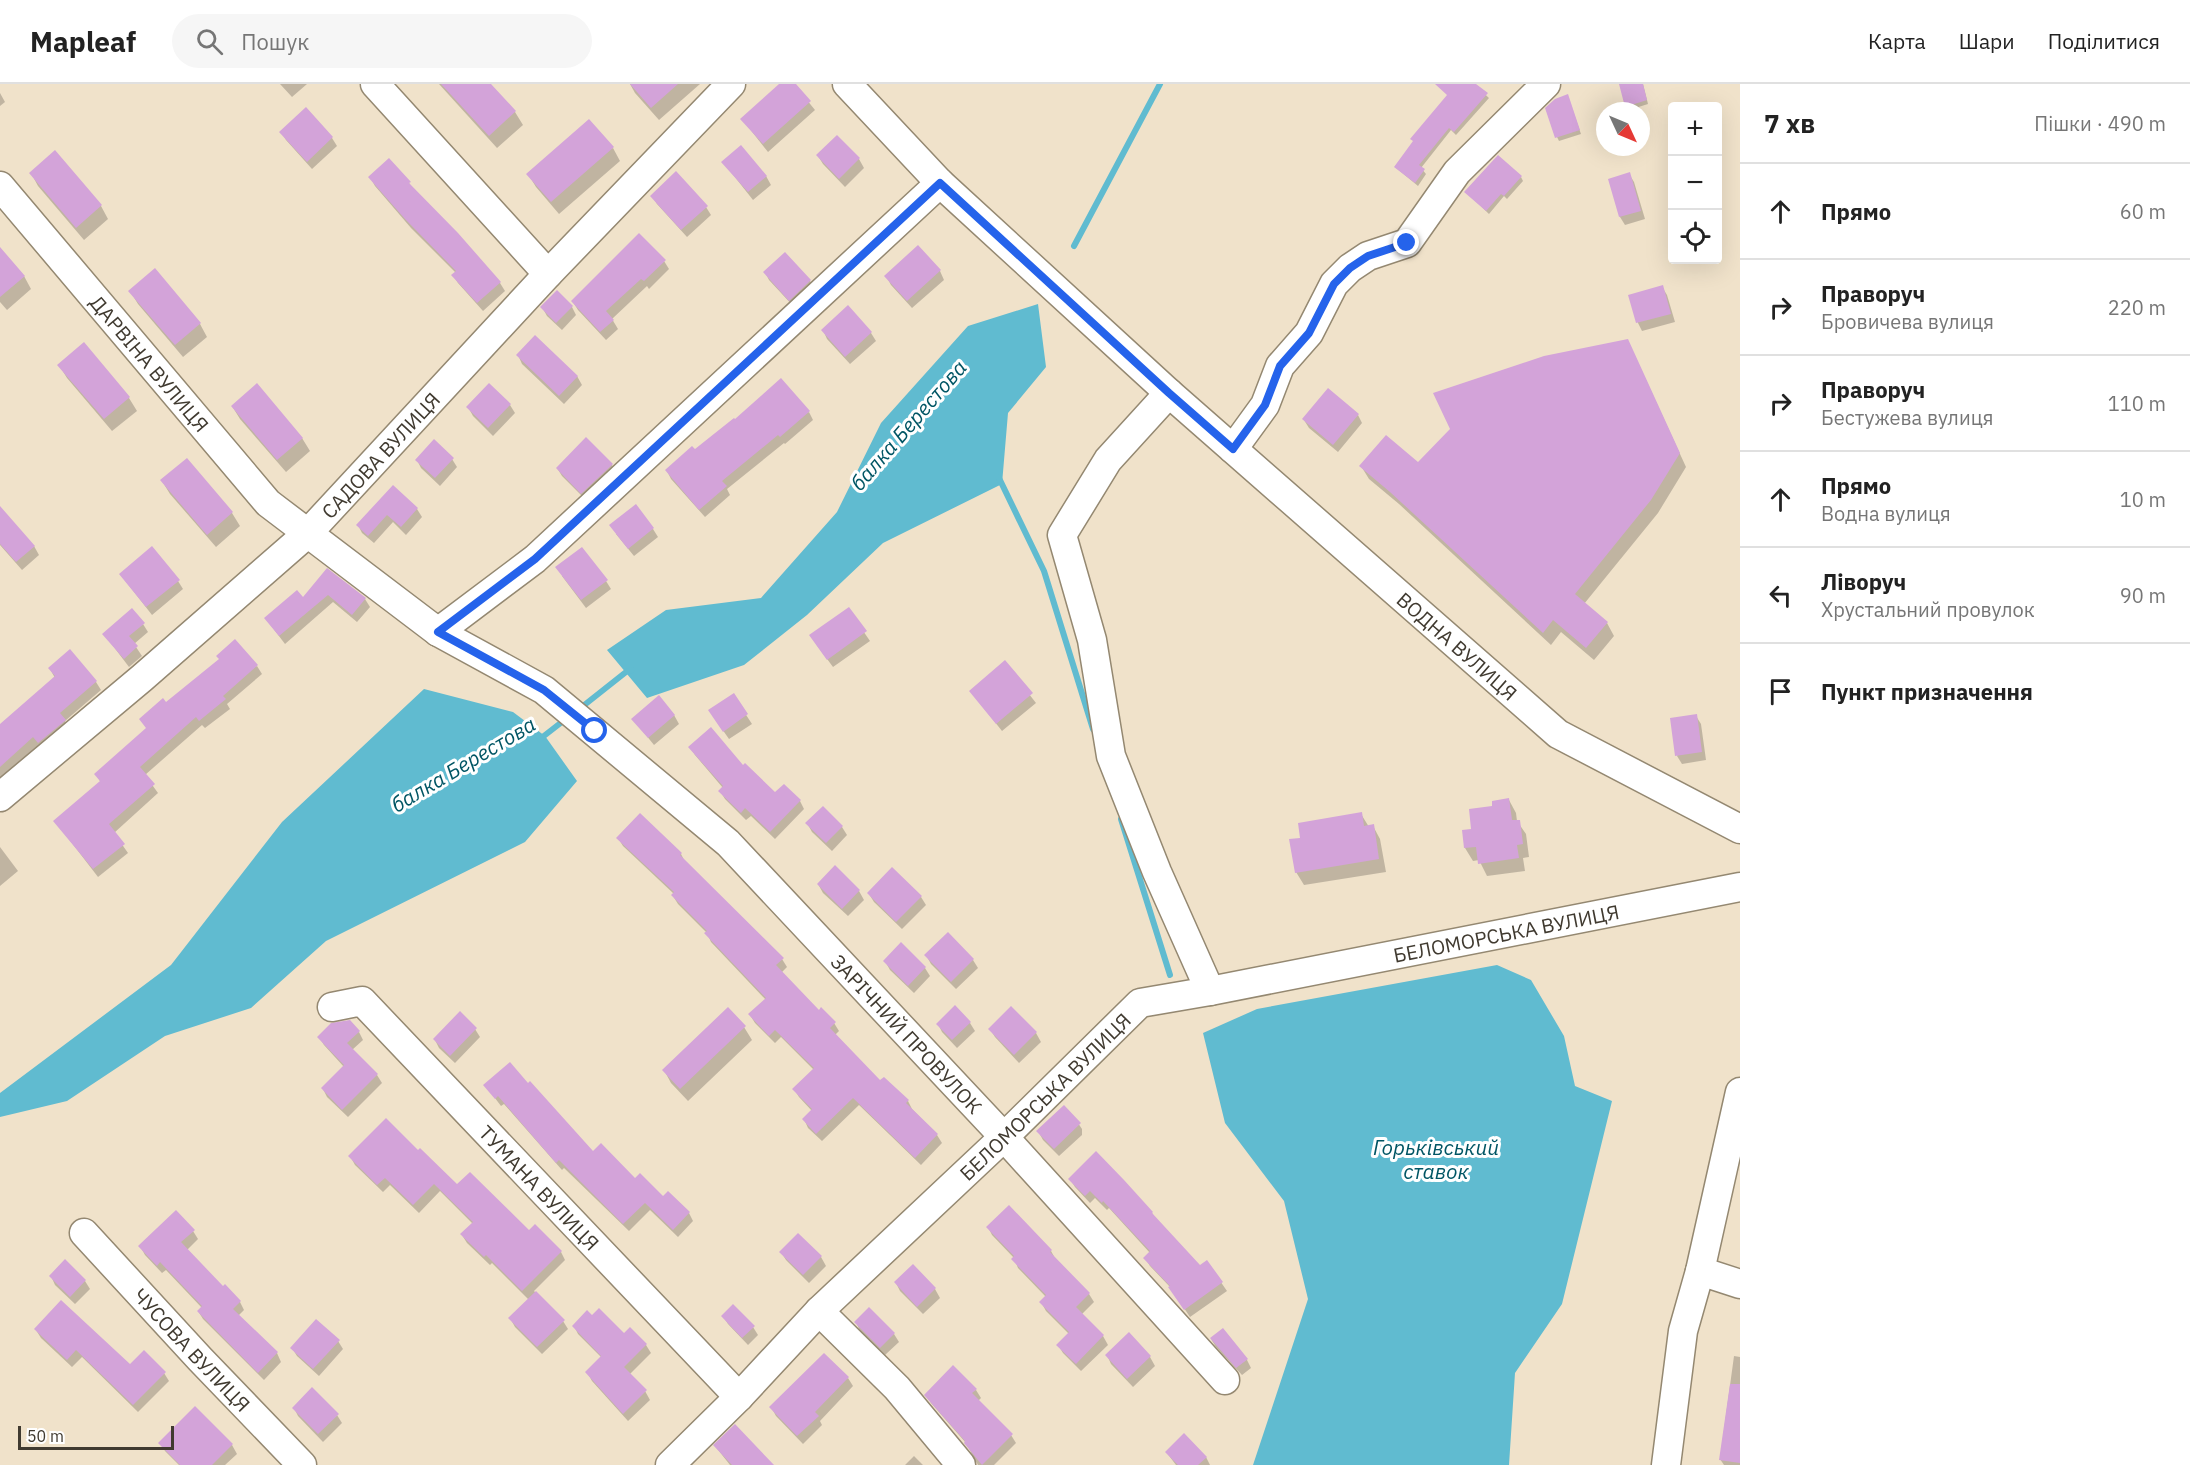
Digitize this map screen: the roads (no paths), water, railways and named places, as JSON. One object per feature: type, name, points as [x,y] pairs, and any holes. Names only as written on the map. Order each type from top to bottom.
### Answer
[{"type":"street","points":[[375,84],[548,274]]},
{"type":"street","name":"САДОВА ВУЛИЦЯ","points":[[0,797],[142,678],[308,533],[548,274],[731,84]]},
{"type":"street","name":"ВОДНА ВУЛИЦЯ","points":[[847,84],[940,183],[1169,393],[1558,734],[1740,829]]},
{"type":"street","points":[[1233,449],[1265,405],[1280,366],[1309,333],[1334,284],[1350,268],[1368,256],[1407,243],[1457,172],[1546,84]]},
{"type":"street","points":[[438,632],[535,559],[940,183]]},
{"type":"street","name":"ДАРВІНА ВУЛИЦЯ","points":[[0,186],[268,503],[438,632]]},
{"type":"street","points":[[1169,393],[1108,460],[1062,535],[1092,640],[1111,756],[1157,872],[1210,991]]},
{"type":"street","name":"ЗАРІЧНИЙ ПРОВУЛОК","points":[[438,632],[544,690],[728,843],[1004,1137],[1225,1380]]},
{"type":"street","name":"БЕЛОМОРСЬКА ВУЛИЦЯ","points":[[670,1465],[739,1397],[819,1311],[1004,1137],[1140,1003],[1740,887]]},
{"type":"street","name":"ТУМАНА ВУЛИЦЯ","points":[[332,1007],[362,1001],[739,1397]]},
{"type":"street","points":[[1666,1465],[1683,1330],[1700,1271],[1740,1092]]},
{"type":"street","name":"ЧУСОВА ВУЛИЦЯ","points":[[84,1233],[302,1465]]},
{"type":"street","points":[[1700,1271],[1740,1284]]},
{"type":"street","points":[[819,1311],[897,1388],[961,1465]]},
{"type":"water","points":[[1038,304],[1046,367],[1008,413],[1002,484],[883,543],[807,615],[744,665],[647,698],[607,650],[666,610],[761,598],[837,512],[881,423],[968,326]]},
{"type":"water","points":[[424,689],[513,712],[545,736],[577,781],[525,842],[326,941],[251,1008],[165,1036],[67,1101],[0,1117],[0,1093],[171,965],[282,822]]},
{"type":"water","name":"Горьківський ставок","points":[[1497,965],[1531,980],[1564,1036],[1575,1086],[1612,1101],[1562,1304],[1515,1373],[1509,1465],[1253,1465],[1308,1299],[1284,1201],[1225,1123],[1203,1033],[1257,1009]]},
{"type":"waterway","name":"балка Берестова","points":[[1074,246],[1160,84]]},
{"type":"waterway","points":[[999,478],[1044,571],[1093,729]]},
{"type":"waterway","name":"балка Берестова","points":[[578,710],[626,672],[632,670]]},
{"type":"waterway","name":"балка Берестова","points":[[540,739],[567,718]]},
{"type":"waterway","points":[[1121,819],[1170,975]]}]
